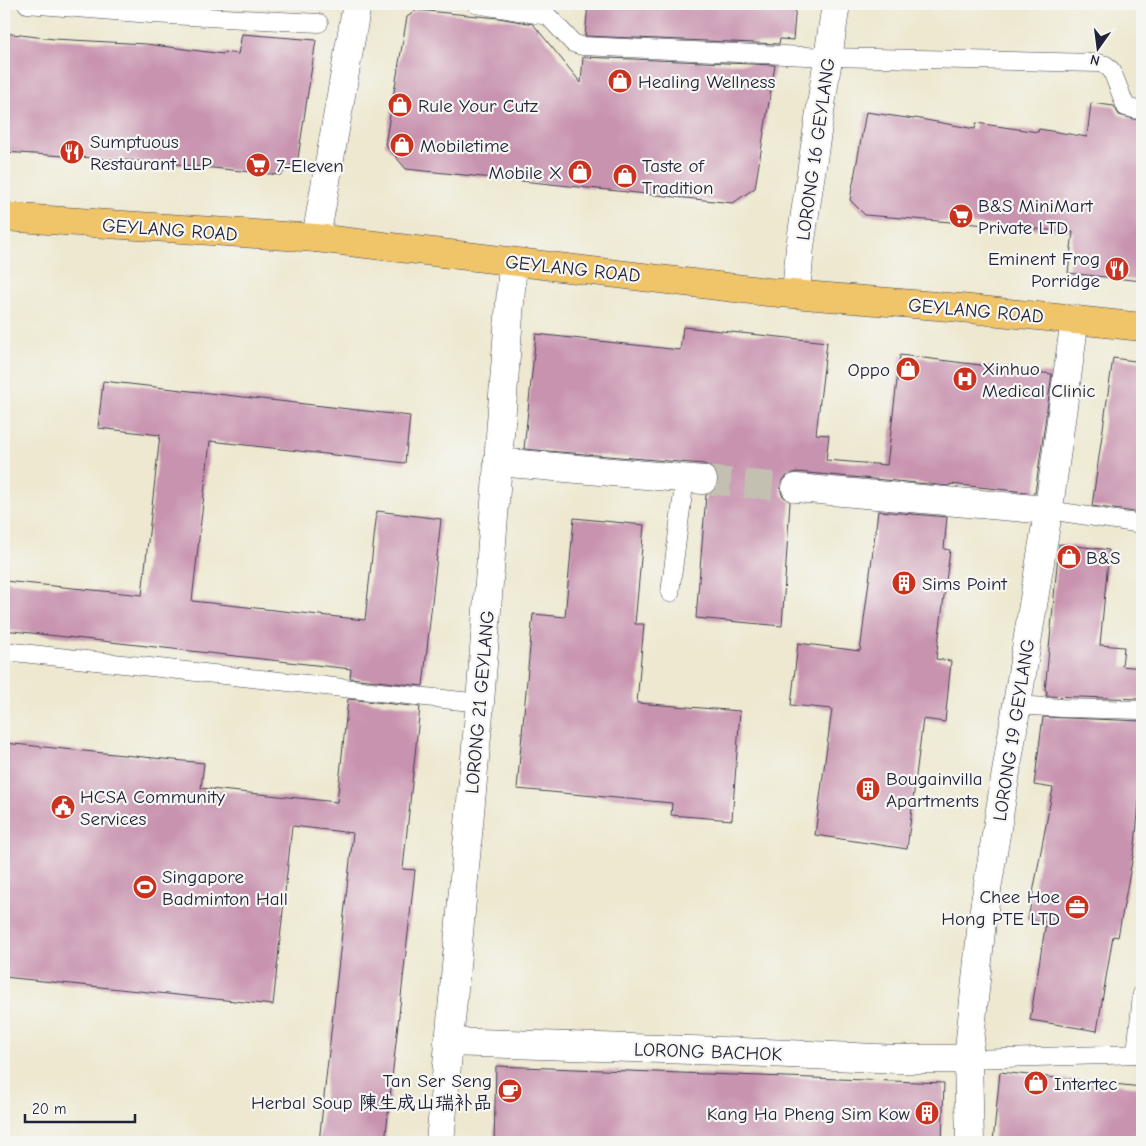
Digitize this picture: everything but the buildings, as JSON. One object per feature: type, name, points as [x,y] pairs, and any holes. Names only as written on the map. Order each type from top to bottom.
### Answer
[{"type":"main road","name":"GEYLANG ROAD","points":[[4,217],[316,238],[796,294],[1142,327]]},
{"type":"street","points":[[316,238],[357,4]]},
{"type":"street","name":"LORONG 16 GEYLANG","points":[[796,294],[800,246],[836,4]]},
{"type":"street","name":"LORONG 21 GEYLANG","points":[[440,1142],[480,703],[513,262]]},
{"type":"street","name":"LORONG 19 GEYLANG","points":[[970,1142],[968,1059],[982,921],[1048,510],[1075,320]]},
{"type":"street","points":[[498,462],[694,479]]},
{"type":"street","points":[[796,488],[1048,510]]},
{"type":"street","name":"LORONG BACHOK","points":[[448,1042],[866,1058],[968,1059]]},
{"type":"lane","points":[[28,4],[152,9],[319,23]]},
{"type":"lane","points":[[476,4],[549,10],[573,43],[582,46],[828,57],[1098,63],[1112,71],[1126,107],[1142,111]]},
{"type":"lane","points":[[670,593],[694,479]]},
{"type":"lane","points":[[1048,510],[1142,524]]},
{"type":"lane","points":[[4,651],[480,703]]},
{"type":"lane","points":[[1017,705],[1142,710]]},
{"type":"lane","points":[[968,1059],[1139,1054],[1142,994]]},
{"type":"tunnel","points":[[703,480],[796,488]]},
{"type":"place","name":"Healing Wellness","points":[[620,81]]},
{"type":"place","name":"Rule Your Cutz","points":[[400,105]]},
{"type":"place","name":"Mobiletime","points":[[402,145]]},
{"type":"place","name":"Sumptuous Restaurant LLP","points":[[72,152]]},
{"type":"place","name":"7-Eleven","points":[[258,165]]},
{"type":"place","name":"Mobile X","points":[[580,172]]},
{"type":"place","name":"Taste of Tradition","points":[[625,176]]},
{"type":"place","name":"B&S MiniMart Private LTD","points":[[961,216]]},
{"type":"place","name":"Eminent Frog Porridge","points":[[1117,269]]},
{"type":"place","name":"Oppo","points":[[908,369]]},
{"type":"place","name":"Xinhuo Medical Clinic","points":[[965,379]]},
{"type":"place","name":"B&S","points":[[1069,557]]},
{"type":"place","name":"Sims Point","points":[[904,583]]},
{"type":"place","name":"Bougainvilla Apartments","points":[[868,789]]},
{"type":"place","name":"HCSA Community Services","points":[[63,807]]},
{"type":"place","name":"Singapore Badminton Hall","points":[[145,887]]},
{"type":"place","name":"Chee Hoe Hong PTE LTD","points":[[1077,907]]},
{"type":"place","name":"Intertec","points":[[1036,1083]]},
{"type":"place","name":"Tan Ser Seng Herbal Soup 陳生成山瑞补品","points":[[510,1091]]},
{"type":"place","name":"Kang Ha Pheng Sim Kow","points":[[927,1113]]}]
